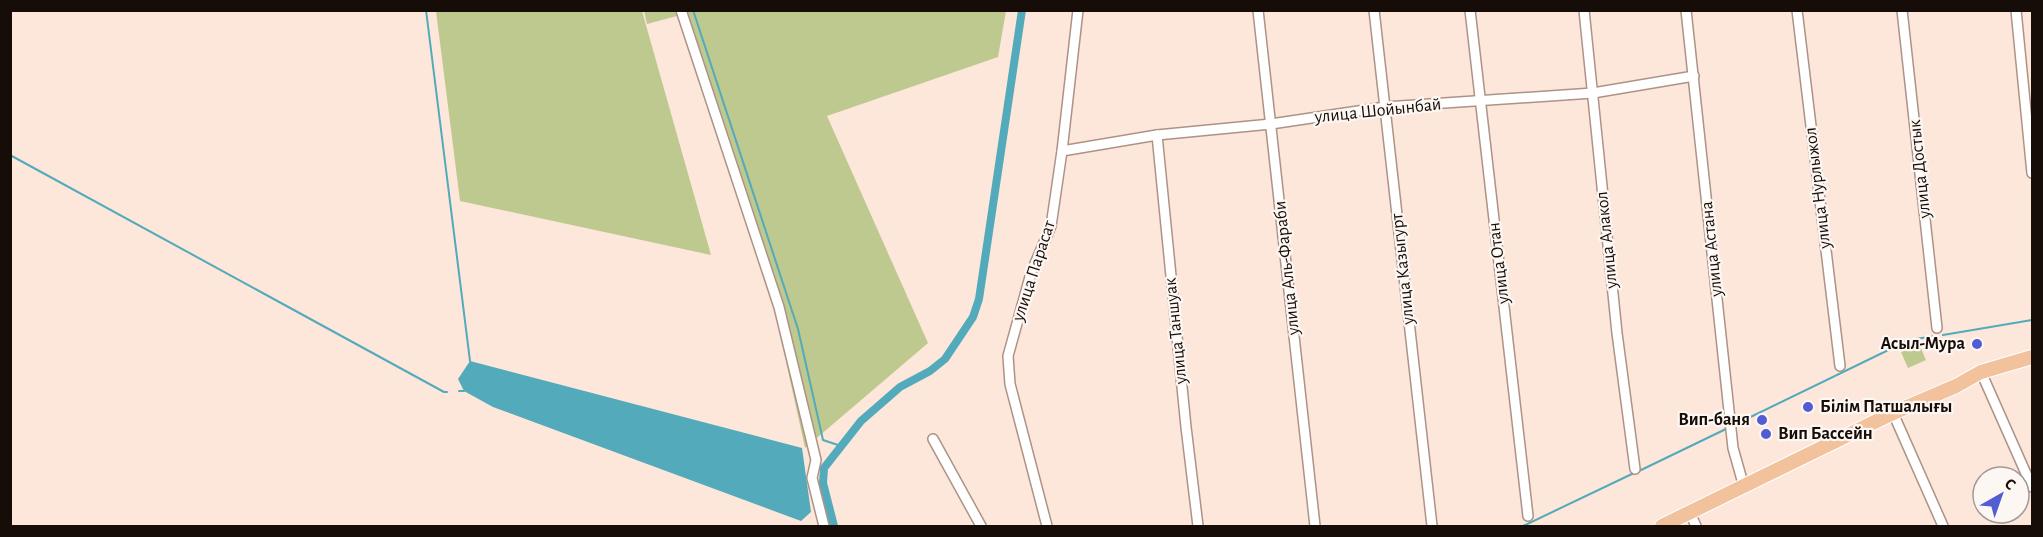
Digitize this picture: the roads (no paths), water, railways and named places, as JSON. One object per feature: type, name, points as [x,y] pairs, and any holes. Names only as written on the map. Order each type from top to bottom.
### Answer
[{"type":"main road","points":[[1662,526],[1981,372],[2032,357]]},
{"type":"street","points":[[681,10],[779,307],[816,460],[812,478],[824,526]]},
{"type":"street","name":"улица Парасат","points":[[1047,526],[1010,384],[1008,356],[1031,273],[1051,226],[1078,10]]},
{"type":"street","name":"улица Аль-Фараби","points":[[1258,10],[1315,526]]},
{"type":"street","name":"улица Казыгурт","points":[[1374,10],[1432,526]]},
{"type":"street","name":"улица Отан","points":[[1470,10],[1528,516]]},
{"type":"street","name":"улица Алакол","points":[[1584,10],[1617,333],[1635,469]]},
{"type":"street","name":"улица Астана","points":[[1686,10],[1733,448],[1744,487]]},
{"type":"street","name":"улица Нурлыжол","points":[[1797,10],[1840,366]]},
{"type":"street","name":"улица Достык","points":[[1902,10],[1937,328]]},
{"type":"street","points":[[2016,10],[2032,173]]},
{"type":"street","name":"улица Шойынбай","points":[[1062,151],[1157,135],[1271,123],[1385,107],[1593,93],[1694,76]]},
{"type":"street","name":"улица Таншуак","points":[[1157,135],[1198,526]]},
{"type":"street","points":[[1981,372],[2032,487]]},
{"type":"street","points":[[1893,413],[1943,526]]},
{"type":"street","points":[[933,440],[981,526]]},
{"type":"street","points":[[1690,513],[1696,526]]},
{"type":"water","points":[[470,361],[802,448],[811,512],[801,521],[493,407],[464,391],[458,379]]},
{"type":"waterway","points":[[426,10],[470,361]]},
{"type":"waterway","points":[[693,10],[798,329],[823,440],[841,446]]},
{"type":"waterway","points":[[834,526],[823,483],[824,468],[861,421],[900,387],[930,371],[945,359],[973,317],[979,299],[1022,10]]},
{"type":"waterway","points":[[10,155],[447,392]]},
{"type":"waterway","points":[[1943,335],[2032,320]]},
{"type":"waterway","points":[[1734,425],[1909,340],[1935,336]]},
{"type":"waterway","points":[[459,391],[464,391]]},
{"type":"waterway","points":[[1639,471],[1728,428]]},
{"type":"waterway","points":[[1523,526],[1634,473]]},
{"type":"place","name":"Асыл-Мура","points":[[1977,344]]},
{"type":"place","name":"Білім Патшалығы","points":[[1808,407]]},
{"type":"place","name":"Вип-баня","points":[[1762,420]]},
{"type":"place","name":"Вип Бассейн","points":[[1766,434]]}]
